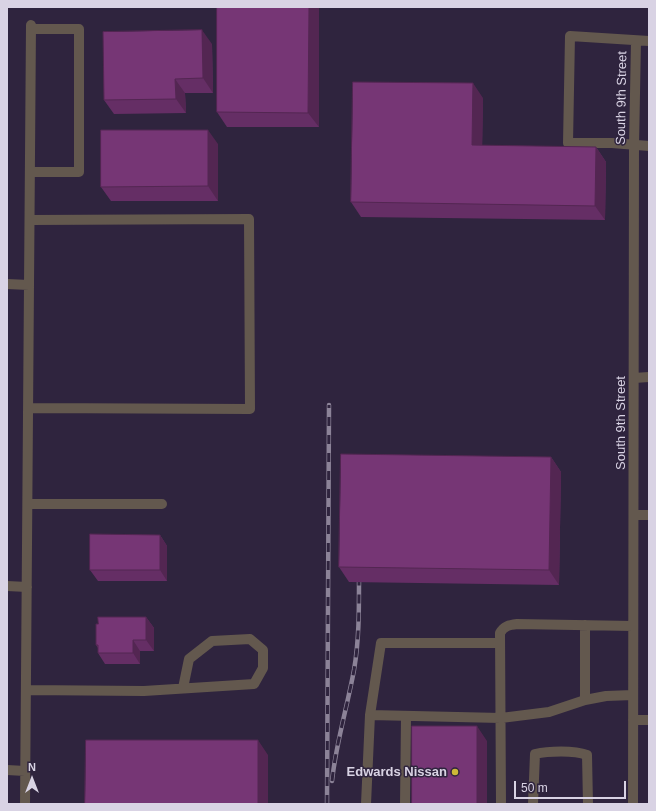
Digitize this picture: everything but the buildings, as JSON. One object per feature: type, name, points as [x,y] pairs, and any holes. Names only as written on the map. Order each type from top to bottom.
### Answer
[{"type":"street","points":[[25,804],[31,27],[78,29],[78,172],[30,172]]},
{"type":"street","points":[[649,42],[570,36],[568,136],[568,143],[612,143],[634,146],[649,146]]},
{"type":"street","name":"South 9th Street","points":[[633,804],[634,146],[636,41]]},
{"type":"street","points":[[28,408],[250,410],[249,219],[30,220]]},
{"type":"street","points":[[7,284],[30,285]]},
{"type":"street","points":[[634,378],[649,378]]},
{"type":"street","points":[[28,504],[162,504]]},
{"type":"street","points":[[634,515],[649,515]]},
{"type":"street","points":[[7,586],[27,587]]},
{"type":"street","points":[[501,804],[500,633],[503,628],[517,624],[634,626]]},
{"type":"street","points":[[585,625],[585,700]]},
{"type":"street","points":[[26,690],[144,691],[254,684],[263,668],[263,650],[250,639],[212,641],[189,659],[183,688]]},
{"type":"street","points":[[366,804],[370,715],[381,643],[500,643]]},
{"type":"street","points":[[370,715],[501,718],[549,712],[585,700],[606,696],[634,695]]},
{"type":"street","points":[[405,804],[406,717]]},
{"type":"street","points":[[633,720],[649,720]]},
{"type":"street","points":[[533,804],[535,754],[542,752],[580,752],[587,755],[588,804]]},
{"type":"street","points":[[7,770],[25,771]]},
{"type":"railway","points":[[327,804],[329,405]]},
{"type":"railway","points":[[332,781],[336,753],[356,659],[359,582]]},
{"type":"place","name":"Edwards Nissan","points":[[455,772]]}]
